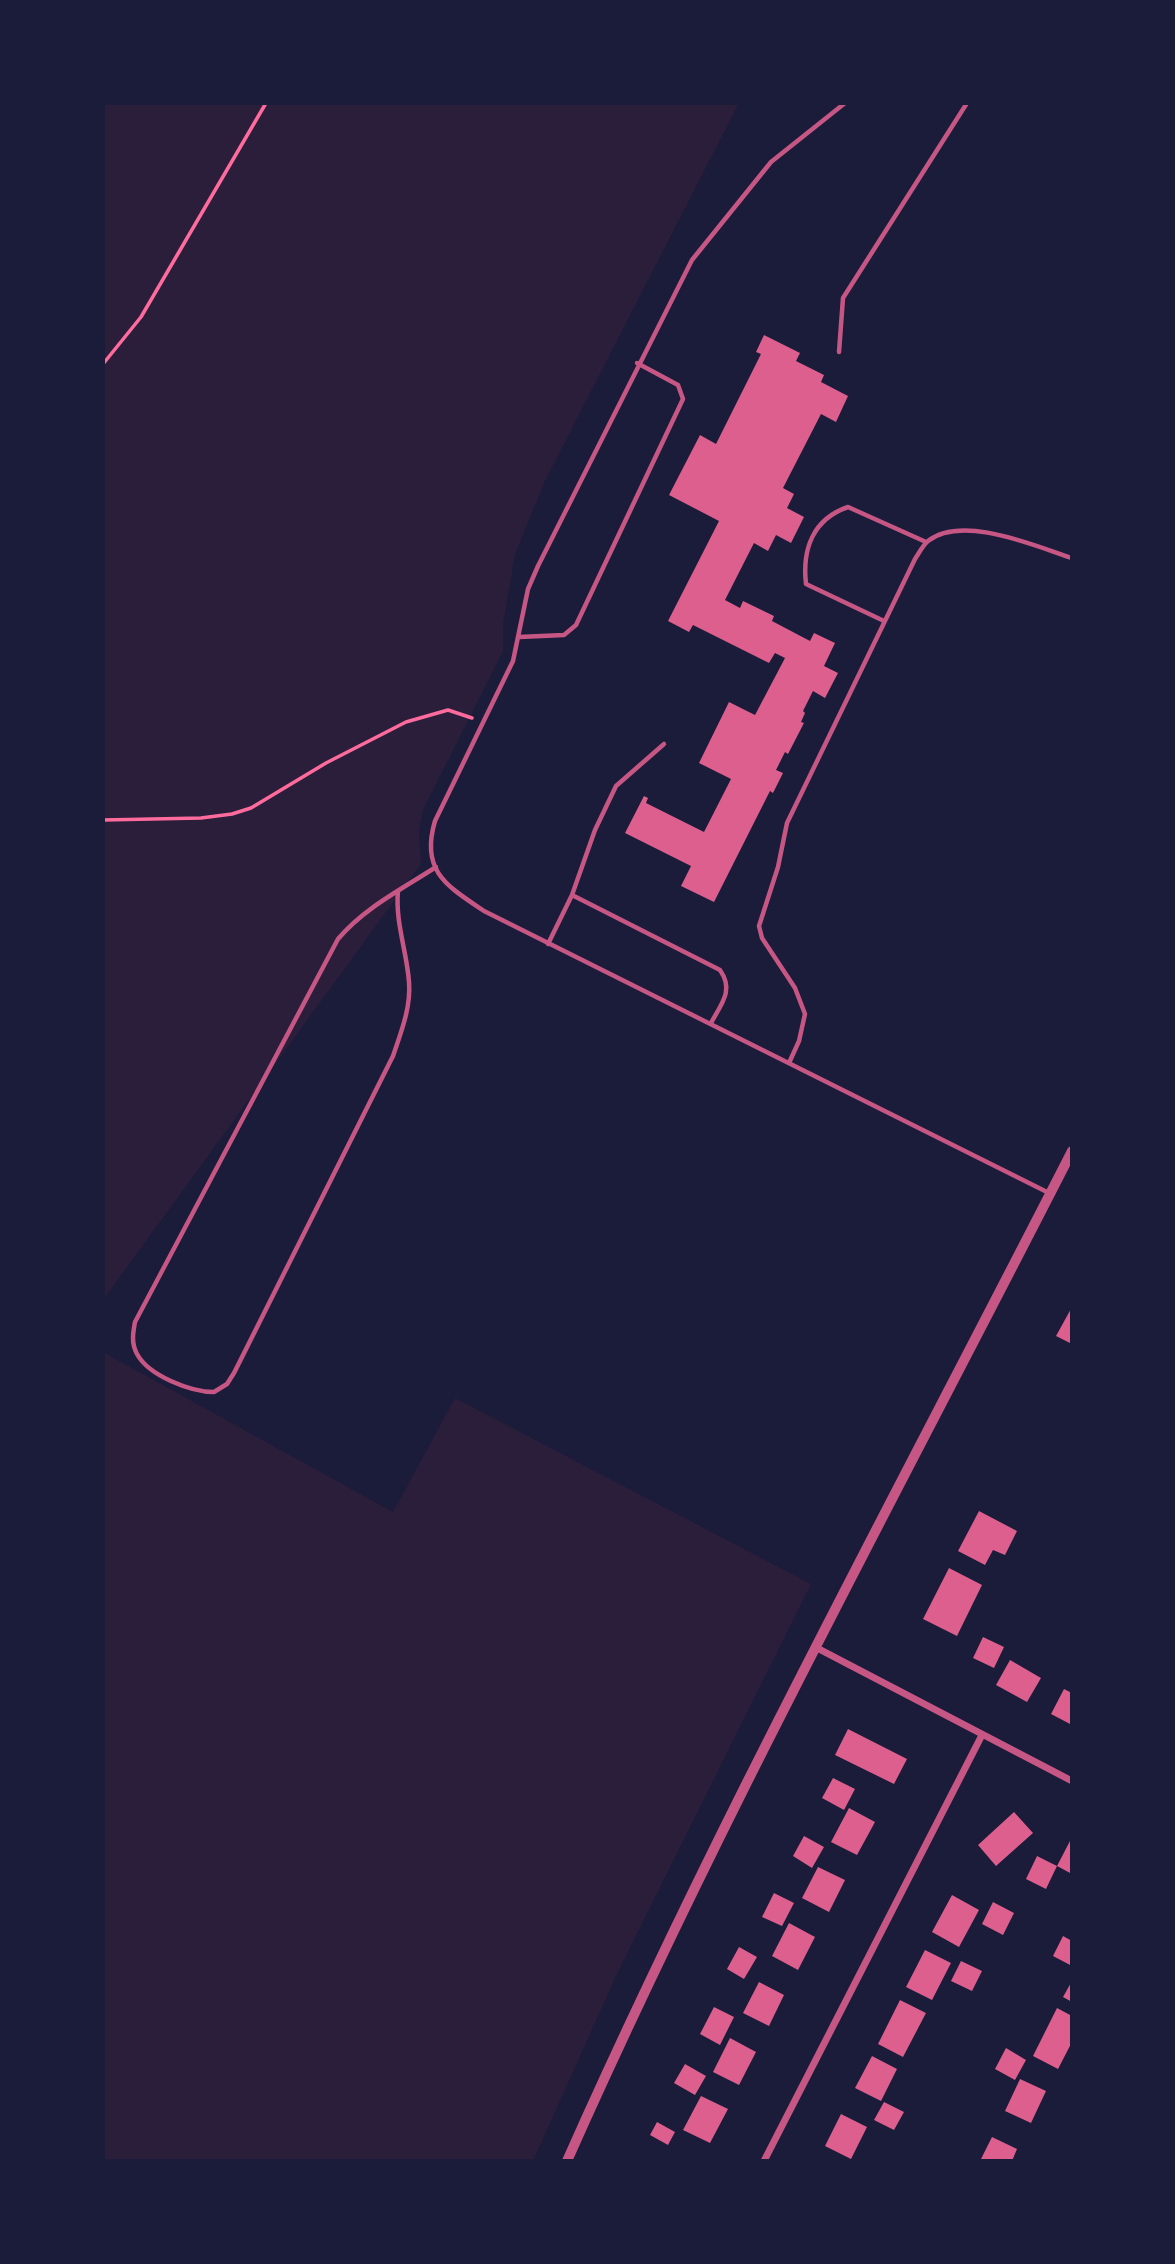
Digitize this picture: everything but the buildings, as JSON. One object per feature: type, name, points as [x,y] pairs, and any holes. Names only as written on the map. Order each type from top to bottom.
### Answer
[{"type":"street","points":[[567,2161],[641,1999],[817,1648],[1072,1151]]},
{"type":"street","points":[[817,1648],[1072,1781]]},
{"type":"street","points":[[764,2161],[982,1735]]},
{"type":"lane","points":[[845,103],[771,162],[713,230],[692,260],[637,363],[538,566],[528,589],[513,661],[435,821],[429,843],[442,880],[484,911],[1050,1193]]},
{"type":"lane","points":[[839,352],[843,298],[967,103]]},
{"type":"lane","points":[[519,637],[564,635],[576,625],[683,398],[678,385],[637,363]]},
{"type":"lane","points":[[884,621],[806,584],[804,561],[810,539],[829,513],[848,507],[926,542]]},
{"type":"lane","points":[[789,1062],[799,1041],[805,1014],[795,988],[762,938],[761,914],[778,867],[787,823],[884,621],[926,542],[958,530],[1017,540],[1072,558]]},
{"type":"lane","points":[[548,944],[572,895],[595,830],[616,786],[664,744]]},
{"type":"lane","points":[[398,891],[396,908],[410,985],[406,1018],[393,1056],[234,1373],[227,1384],[214,1392],[190,1389],[160,1373],[137,1355],[133,1344],[135,1322],[338,939],[357,919],[398,891],[436,867]]},
{"type":"lane","points":[[572,895],[720,970],[728,982],[728,993],[712,1023]]},
{"type":"path","points":[[103,364],[141,317],[266,103]]},
{"type":"path","points":[[103,820],[232,814],[251,808],[326,764],[422,715],[448,710],[484,723]]},
{"type":"shaded area","points":[[103,103],[739,103],[545,481],[515,554],[503,625],[503,651],[423,810],[419,830],[421,864],[103,1300]]},
{"type":"shaded area","points":[[103,1352],[393,1512],[455,1398],[811,1584],[617,1974],[533,2161],[103,2161]]}]
